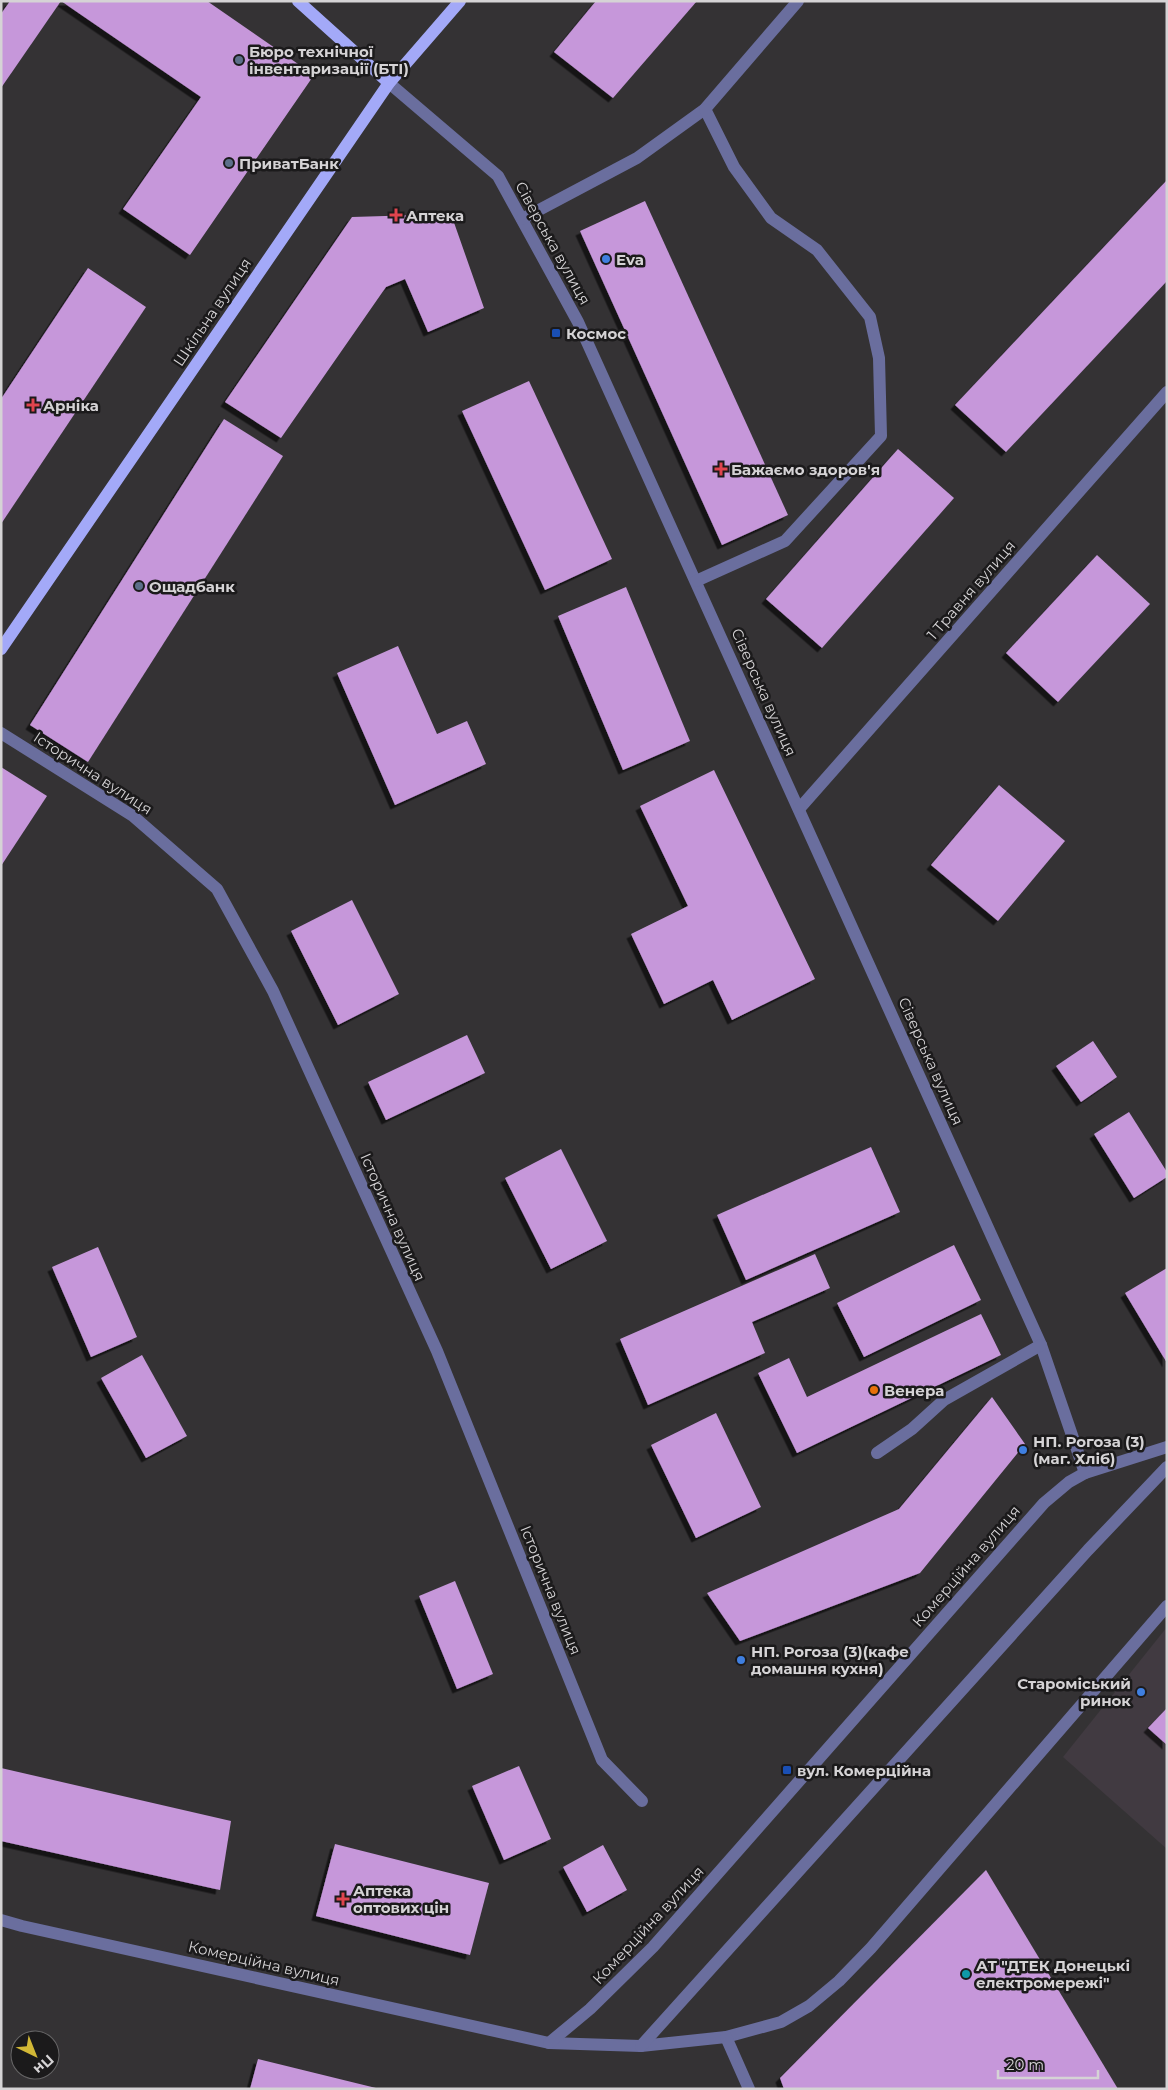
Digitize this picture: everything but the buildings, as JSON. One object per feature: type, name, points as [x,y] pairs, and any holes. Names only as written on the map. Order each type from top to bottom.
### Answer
[{"type":"main road","name":"Сіверська вулиця","points":[[298,1],[389,83]]},
{"type":"main road","name":"Шкільна вулиця","points":[[1,649],[389,83],[460,1]]},
{"type":"street","points":[[522,219],[637,158],[705,109],[798,1]]},
{"type":"street","name":"Сіверська вулиця","points":[[389,83],[498,176],[578,322],[1041,1345],[1085,1474]]},
{"type":"street","points":[[696,582],[785,541],[881,436],[879,358],[870,317],[817,250],[771,218],[734,167],[705,109]]},
{"type":"street","name":"1 Травня вулиця","points":[[799,809],[1167,392]]},
{"type":"street","name":"Історична вулиця","points":[[1,733],[133,816],[217,889],[273,991],[437,1351],[602,1760],[642,1801]]},
{"type":"street","points":[[877,1453],[912,1430],[944,1400],[1041,1345]]},
{"type":"street","name":"Комерційна вулиця","points":[[1,1920],[549,2043],[590,2009],[632,1970],[784,1800],[1028,1520],[1057,1491],[1085,1474],[1167,1447]]},
{"type":"street","points":[[641,2046],[1088,1550],[1167,1467]]},
{"type":"street","points":[[549,2043],[641,2046],[726,2037],[781,2022],[809,2006],[839,1981],[871,1948],[1167,1606]]},
{"type":"street","points":[[726,2037],[749,2089]]},
{"type":"shaded area","name":"Староміський ринок","points":[[1167,1627],[1167,1849],[1063,1757]]},
{"type":"place","name":"Бюро технічної інвентаризації (БТІ)","points":[[239,60]]},
{"type":"place","name":"ПриватБанк","points":[[229,163]]},
{"type":"place","name":"Аптека","points":[[396,215]]},
{"type":"place","name":"Eva","points":[[606,259]]},
{"type":"place","name":"Космос","points":[[556,333]]},
{"type":"place","name":"Арніка","points":[[33,405]]},
{"type":"place","name":"Бажаємо здоров'я","points":[[721,469]]},
{"type":"place","name":"Ощадбанк","points":[[139,586]]},
{"type":"place","name":"Венера","points":[[874,1390]]},
{"type":"place","name":"НП. Рогоза (3) (маг. Хліб)","points":[[1023,1450]]},
{"type":"place","name":"НП. Рогоза (3)(кафе домашня кухня)","points":[[741,1660]]},
{"type":"place","name":"Староміський ринок","points":[[1141,1692]]},
{"type":"place","name":"вул. Комерційна","points":[[787,1770]]},
{"type":"place","name":"Аптека оптових цін","points":[[343,1899]]},
{"type":"place","name":"АТ \"ДТЕК Донецькі електромережі\"","points":[[966,1974]]}]
